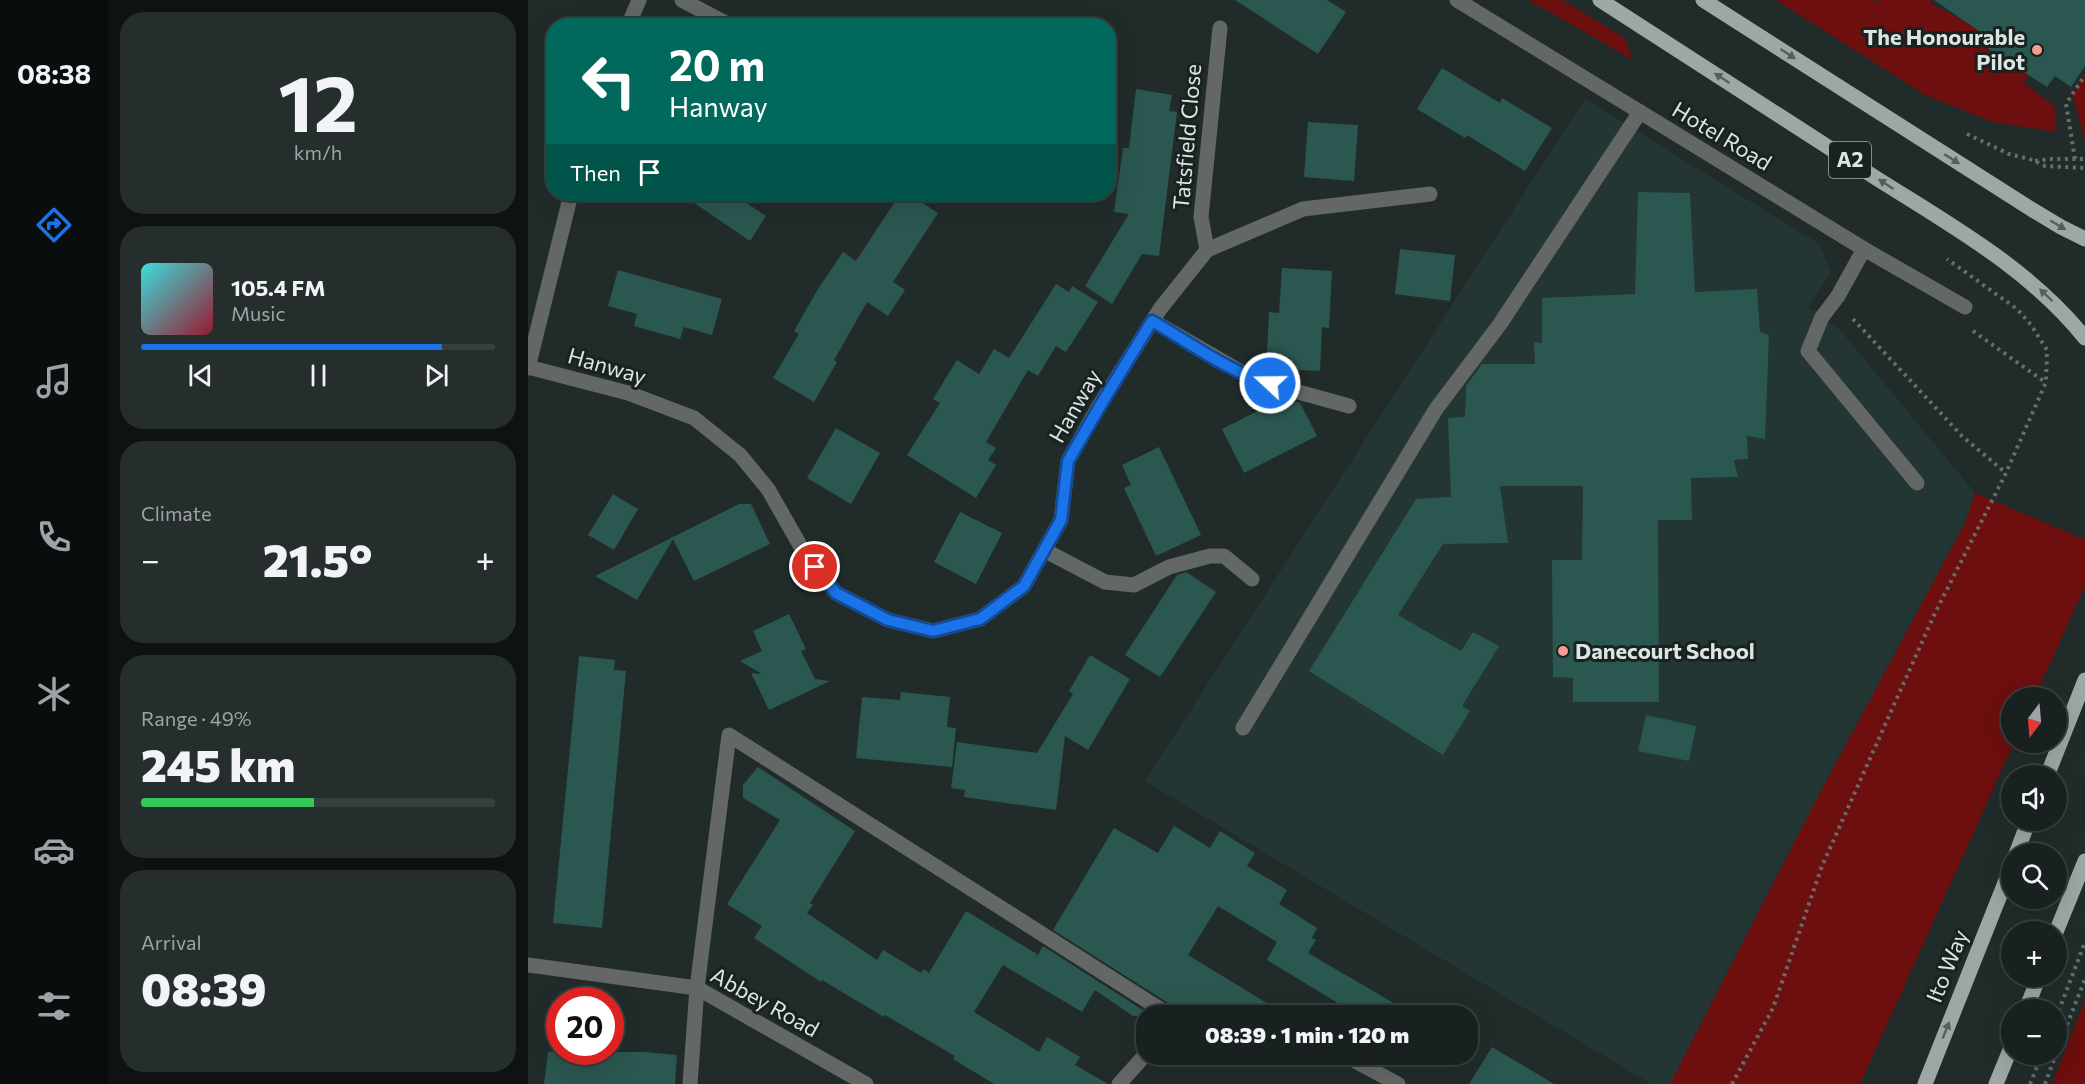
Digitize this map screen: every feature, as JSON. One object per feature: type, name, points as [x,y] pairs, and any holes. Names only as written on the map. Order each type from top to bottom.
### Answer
[{"type":"main road","name":"A2","points":[[1600,0],[1964,234],[2039,288],[2072,321],[2085,338]]},
{"type":"main road","name":"A2","points":[[1703,0],[2031,209],[2085,238]]},
{"type":"main road","points":[[2051,765],[2085,680]]},
{"type":"main road","points":[[2060,921],[2085,861]]},
{"type":"main road","name":"Ito Way","points":[[1925,1084],[2001,893]]},
{"type":"main road","points":[[1996,1084],[2004,1065]]},
{"type":"street","points":[[631,18],[639,0]]},
{"type":"street","points":[[682,0],[716,18]]},
{"type":"street","name":"Hotel Road","points":[[1457,0],[1864,249],[1965,308]]},
{"type":"street","name":"Tatsfield Close","points":[[1207,250],[1201,217],[1220,28]]},
{"type":"street","points":[[1243,728],[1436,409],[1500,324],[1640,112]]},
{"type":"street","name":"Hanway","points":[[528,367],[628,393],[694,418],[740,455],[768,489],[805,554],[836,593],[888,620],[933,631],[980,619],[1024,586],[1061,520],[1068,461],[1152,321],[1207,250],[1303,209],[1430,194]]},
{"type":"street","points":[[528,367],[569,201]]},
{"type":"street","points":[[1864,249],[1838,296],[1822,317],[1808,351],[1917,483]]},
{"type":"street","points":[[1152,321],[1255,380],[1349,406]]},
{"type":"street","points":[[1044,550],[1105,582],[1134,585],[1169,567],[1210,556],[1224,556],[1252,579]]},
{"type":"street","points":[[690,1084],[697,988],[729,735],[1154,1005]]},
{"type":"street","name":"Abbey Road","points":[[528,965],[697,988],[866,1084]]},
{"type":"street","points":[[1119,1084],[1136,1065]]},
{"type":"street","points":[[1363,1065],[1398,1084]]},
{"type":"path","points":[[2075,159],[2066,104],[2085,75]]},
{"type":"path","points":[[1974,138],[2009,154],[2048,167],[2085,168]]},
{"type":"path","points":[[2035,161],[2085,159]]},
{"type":"path","points":[[1732,1084],[1773,1008],[1822,866],[1845,813],[1935,613],[2006,473],[2046,382],[2046,350],[2031,325],[2017,309],[1947,259]]},
{"type":"path","points":[[1838,296],[1855,323],[1962,436],[2006,473]]},
{"type":"path","points":[[1965,308],[1958,321],[2046,382]]},
{"type":"path","points":[[2063,999],[2085,942]]},
{"type":"path","points":[[2067,1026],[2085,979]]},
{"type":"path","points":[[2030,1084],[2038,1065]]},
{"type":"path","points":[[2044,1084],[2052,1065]]},
{"type":"shaded area","points":[[1529,0],[1562,0],[1625,38],[1633,60]]},
{"type":"shaded area","points":[[1776,0],[1873,0],[1878,3],[1880,0],[1931,0],[1932,4],[1989,38],[1984,46],[2008,62],[2034,66],[2024,83],[2055,107],[2056,132],[1993,122],[1925,95]]},
{"type":"shaded area","points":[[2085,75],[2085,140],[2072,94]]},
{"type":"shaded area","name":"Danecourt School","points":[[1585,99],[1819,244],[1831,272],[1808,308],[1841,331],[1975,493],[1966,521],[1814,804],[1670,1084],[1651,1084],[1145,781]]},
{"type":"shaded area","points":[[1975,493],[2085,540],[2085,586],[2040,687],[2001,687],[2001,753],[2009,753],[2004,765],[2001,765],[2001,772],[1860,1084],[1670,1084],[1814,804],[1966,521]]},
{"type":"shaded area","points":[[2085,1000],[2085,1084],[2052,1084],[2059,1065],[2067,1065],[2067,1046]]},
{"type":"building","points":[[1235,0],[1327,0],[1346,12],[1318,54]]},
{"type":"building","name":"The Honourable Pilot","points":[[1934,0],[2085,0],[2085,66],[2071,87],[2055,76],[2047,87],[1984,46],[1989,38]]},
{"type":"building","points":[[1442,68],[1500,103],[1502,98],[1552,128],[1525,171],[1467,135],[1465,138],[1417,109]]},
{"type":"building","points":[[1136,89],[1172,95],[1169,111],[1177,112],[1159,256],[1142,254],[1112,304],[1085,286],[1129,214],[1114,212],[1123,148],[1129,148]]},
{"type":"building","points":[[1308,122],[1358,125],[1354,181],[1304,177]]},
{"type":"building","points":[[1638,192],[1690,193],[1695,292],[1757,289],[1760,332],[1769,335],[1765,439],[1747,436],[1748,459],[1734,460],[1738,477],[1691,478],[1692,520],[1658,520],[1659,702],[1573,702],[1573,678],[1553,677],[1552,560],[1582,560],[1583,486],[1500,486],[1508,543],[1443,544],[1398,615],[1461,651],[1473,632],[1499,646],[1462,706],[1470,711],[1443,755],[1309,671],[1416,499],[1451,497],[1448,418],[1465,417],[1466,386],[1482,364],[1535,364],[1534,342],[1542,343],[1542,298],[1635,294]]},
{"type":"building","points":[[691,201],[744,201],[766,216],[750,241]]},
{"type":"building","points":[[895,201],[920,201],[938,213],[893,282],[905,290],[888,316],[867,302],[834,360],[837,362],[814,402],[773,378],[799,334],[794,331],[843,252],[856,261]]},
{"type":"building","points":[[1400,249],[1455,255],[1450,301],[1395,294]]},
{"type":"building","points":[[1282,268],[1332,271],[1329,328],[1322,327],[1320,371],[1283,369],[1288,379],[1266,373],[1269,312],[1279,313]]},
{"type":"building","points":[[618,270],[722,299],[712,335],[684,327],[680,339],[634,326],[637,314],[608,306]]},
{"type":"building","points":[[1056,284],[1069,292],[1072,286],[1098,302],[1066,352],[1056,346],[1038,376],[1028,370],[986,442],[996,448],[988,460],[996,465],[976,498],[907,455],[940,403],[933,399],[957,360],[979,374],[994,349],[1009,358]]},
{"type":"building","points":[[1265,393],[1300,403],[1317,436],[1244,473],[1222,429],[1264,408]]},
{"type":"building","points":[[836,428],[880,453],[851,504],[807,478]]},
{"type":"building","points":[[1159,447],[1201,535],[1156,556],[1124,488],[1131,485],[1122,465]]},
{"type":"building","points":[[613,494],[638,509],[614,550],[588,535]]},
{"type":"building","points":[[739,504],[751,504],[770,544],[694,581],[673,539],[637,600],[595,576]]},
{"type":"building","points":[[960,512],[1002,533],[976,584],[934,562]]},
{"type":"building","points":[[1186,572],[1216,592],[1160,677],[1125,655],[1177,575]]},
{"type":"building","points":[[789,614],[806,649],[801,651],[815,679],[830,681],[769,710],[751,673],[762,674],[740,661],[762,651],[753,631]]},
{"type":"building","points":[[1090,655],[1130,679],[1088,750],[1065,736],[1056,810],[964,797],[965,790],[951,788],[957,742],[1037,753],[1073,694],[1069,691]]},
{"type":"building","points":[[579,656],[615,660],[614,670],[626,671],[602,928],[553,923]]},
{"type":"building","points":[[901,692],[950,697],[947,727],[956,728],[952,767],[856,758],[862,697],[900,700]]},
{"type":"building","points":[[1646,715],[1696,726],[1689,761],[1638,751]]},
{"type":"building","points":[[758,767],[855,831],[810,903],[813,905],[807,913],[877,960],[883,950],[921,973],[924,969],[929,973],[966,911],[1037,954],[1036,958],[1043,946],[1136,1006],[1136,1016],[1133,1016],[1095,990],[1082,1012],[1003,965],[974,1012],[1039,1052],[1047,1037],[1080,1057],[1075,1065],[1108,1084],[994,1084],[953,1059],[955,1056],[822,980],[821,982],[754,938],[762,926],[727,904],[780,820],[743,798],[743,785]]},
{"type":"building","points":[[1174,826],[1210,848],[1220,831],[1255,853],[1247,866],[1287,890],[1279,904],[1317,928],[1312,938],[1316,940],[1308,953],[1397,1005],[1341,1005],[1267,960],[1277,942],[1218,906],[1188,955],[1270,1005],[1171,1005],[1053,930],[1114,828],[1158,853]]},
{"type":"building","points":[[1492,1047],[1554,1084],[1469,1084]]},
{"type":"building","points":[[624,1052],[677,1055],[675,1084],[544,1084],[546,1065],[624,1065]]},
{"type":"place","name":"The Honourable Pilot","points":[[2037,50]]},
{"type":"place","name":"Danecourt School","points":[[1563,651]]},
{"type":"route","points":[[815,567],[836,593],[888,620],[933,631],[980,619],[1024,586],[1061,520],[1068,461],[1152,321],[1255,380],[1270,383]]}]
